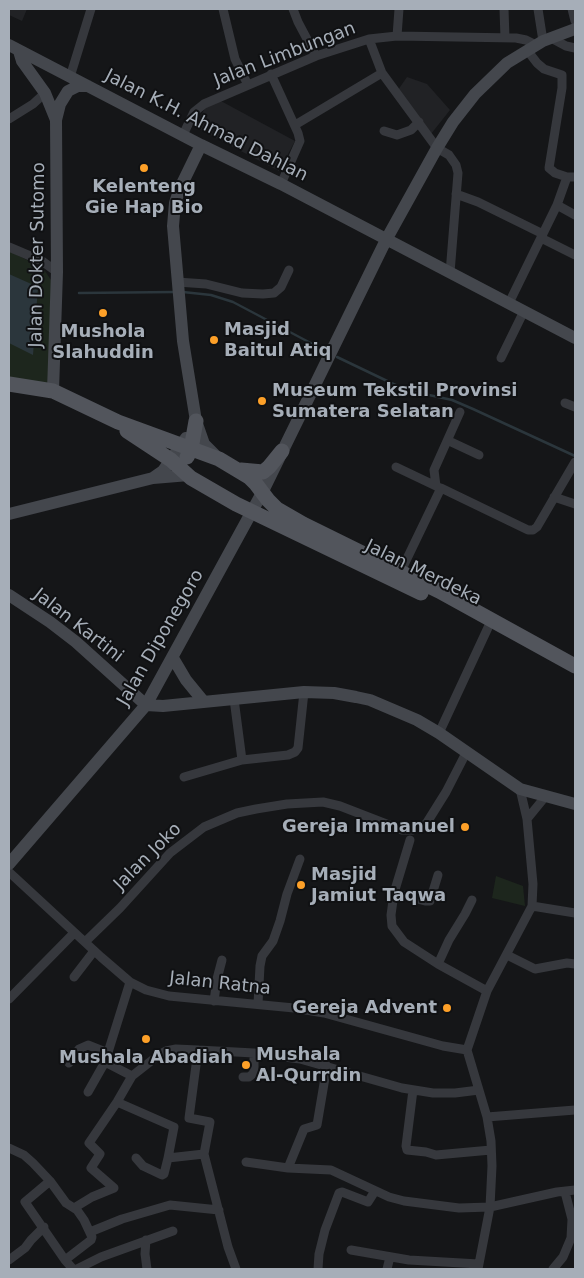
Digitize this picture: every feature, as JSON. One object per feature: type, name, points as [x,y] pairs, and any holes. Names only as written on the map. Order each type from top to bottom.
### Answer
[{"type":"main road","points":[[9,384],[53,391],[118,422],[220,459],[238,469],[263,472],[270,468],[282,451]]},
{"type":"main road","points":[[188,475],[185,468],[186,448],[196,421]]},
{"type":"main road","name":"Jalan Merdeka","points":[[118,422],[129,433],[171,460],[188,475],[236,504],[490,622],[575,666]]},
{"type":"main road","name":"Jalan Merdeka","points":[[238,469],[255,482],[262,493],[277,509],[303,524],[402,572],[575,673]]},
{"type":"street","points":[[70,77],[91,9]]},
{"type":"street","points":[[223,9],[235,59],[248,85]]},
{"type":"street","points":[[293,9],[316,56]]},
{"type":"street","points":[[397,36],[399,9]]},
{"type":"street","points":[[504,9],[505,38]]},
{"type":"street","points":[[509,303],[571,177],[555,173],[549,168],[563,79],[560,74],[544,69],[537,64],[540,44],[538,9]]},
{"type":"street","points":[[572,9],[575,21]]},
{"type":"street","points":[[282,451],[386,240],[453,122],[475,94],[507,63],[540,44],[575,29]]},
{"type":"street","name":"Jalan Limbungan","points":[[183,135],[194,112],[199,107],[316,56],[370,40],[397,36],[505,38],[575,48]]},
{"type":"street","points":[[370,40],[382,73],[437,148],[449,155],[456,164],[458,173],[450,273]]},
{"type":"street","points":[[14,48],[44,93],[56,120]]},
{"type":"street","name":"Jalan K.H. Ahmad Dahlan","points":[[14,48],[281,184],[575,338]]},
{"type":"street","points":[[295,125],[382,73]]},
{"type":"street","points":[[271,74],[295,125],[300,141],[281,184]]},
{"type":"street","points":[[56,120],[60,104],[68,91],[78,86],[88,86]]},
{"type":"street","points":[[9,119],[33,104],[44,93]]},
{"type":"street","name":"Jalan Dokter Sutomo","points":[[53,391],[57,272],[56,120]]},
{"type":"street","points":[[384,131],[397,135],[410,130],[419,122]]},
{"type":"street","points":[[201,144],[180,188],[173,226],[183,341],[196,421],[204,444],[220,459]]},
{"type":"street","points":[[456,194],[478,202],[575,255]]},
{"type":"street","points":[[557,205],[575,215]]},
{"type":"street","points":[[9,248],[42,262],[57,272]]},
{"type":"street","points":[[178,288],[206,284],[242,292],[274,293],[281,287],[290,270]]},
{"type":"street","points":[[501,358],[524,311]]},
{"type":"street","points":[[565,403],[575,407]]},
{"type":"street","points":[[402,572],[439,487],[434,470],[460,412]]},
{"type":"street","points":[[448,441],[479,455]]},
{"type":"street","points":[[153,478],[163,471],[171,460],[186,448]]},
{"type":"street","name":"Jalan Diponegoro","points":[[9,864],[146,705],[262,493],[282,451]]},
{"type":"street","points":[[396,467],[528,530],[537,527],[575,462]]},
{"type":"street","points":[[9,514],[153,478],[188,475]]},
{"type":"street","points":[[554,497],[575,504]]},
{"type":"street","name":"Jalan Kartini","points":[[9,595],[76,642],[146,705]]},
{"type":"street","points":[[439,733],[490,622]]},
{"type":"street","points":[[173,658],[186,680],[204,702]]},
{"type":"street","points":[[146,705],[163,706],[304,692],[334,693],[370,700],[418,720],[520,789],[575,804]]},
{"type":"street","points":[[184,777],[242,760],[288,756],[295,752],[298,748],[304,692]]},
{"type":"street","points":[[234,699],[242,760]]},
{"type":"street","name":"Jalan Joko","points":[[85,942],[120,908],[170,853],[204,827],[256,809],[287,804],[323,802],[340,806],[402,830],[414,830],[426,824],[446,792],[466,753]]},
{"type":"street","points":[[351,1250],[408,1260],[478,1267],[490,1207],[492,1150],[487,1117],[467,1050],[487,991],[532,906],[533,884],[527,819],[520,789]]},
{"type":"street","points":[[527,819],[546,797]]},
{"type":"street","points":[[410,840],[394,893],[391,915],[392,926],[404,942],[438,964],[487,991]]},
{"type":"street","points":[[258,1004],[262,956],[273,941],[287,894],[300,860]]},
{"type":"street","name":"Jalan Ratna","points":[[9,872],[94,951],[130,982],[146,990],[169,996],[214,1002],[258,1004],[324,1013],[443,1046],[467,1050]]},
{"type":"street","points":[[394,893],[425,902],[430,901],[438,875]]},
{"type":"street","points":[[438,964],[449,940],[472,900]]},
{"type":"street","points":[[532,906],[575,913]]},
{"type":"street","points":[[9,999],[74,933]]},
{"type":"street","points":[[74,977],[94,951]]},
{"type":"street","points":[[507,955],[535,969],[575,964]]},
{"type":"street","points":[[214,1002],[222,960]]},
{"type":"street","points":[[88,1092],[107,1058],[130,982]]},
{"type":"street","points":[[69,1063],[79,1049],[90,1045],[132,1076]]},
{"type":"street","points":[[74,1208],[114,1188],[91,1168],[100,1154],[89,1143],[132,1076],[166,1051],[176,1049],[254,1053],[300,1059],[413,1090],[444,1094],[479,1090]]},
{"type":"street","points":[[198,1050],[189,1118],[210,1122],[204,1154],[228,1247],[236,1269]]},
{"type":"street","points":[[243,1078],[254,1073],[254,1053]]},
{"type":"street","points":[[288,1168],[304,1129],[317,1125],[327,1066]]},
{"type":"street","points":[[413,1090],[407,1150],[436,1155],[492,1150]]},
{"type":"street","points":[[117,1102],[174,1127],[164,1174],[162,1175],[143,1166],[136,1158]]},
{"type":"street","points":[[487,1117],[575,1110]]},
{"type":"street","points":[[9,1148],[24,1155],[50,1181],[66,1204],[80,1213],[90,1232],[92,1237],[90,1242],[65,1260]]},
{"type":"street","points":[[168,1158],[204,1154]]},
{"type":"street","points":[[246,1162],[288,1168],[331,1170],[389,1197],[404,1201],[459,1208],[490,1207],[575,1190]]},
{"type":"street","points":[[50,1181],[25,1201],[65,1260],[75,1269],[173,1231]]},
{"type":"street","points":[[318,1269],[319,1254],[325,1230],[339,1193],[342,1192],[368,1202],[375,1191]]},
{"type":"street","points":[[553,1269],[563,1256],[571,1238],[572,1219],[562,1192]]},
{"type":"street","points":[[90,1232],[122,1219],[170,1205],[219,1210]]},
{"type":"street","points":[[9,1260],[25,1248],[30,1240],[44,1227]]},
{"type":"street","points":[[146,1240],[147,1269]]},
{"type":"street","points":[[387,1269],[390,1257]]},
{"type":"shaded area","points":[[9,9],[27,9],[22,21],[9,15]]},
{"type":"shaded area","points":[[407,77],[427,84],[450,110],[431,134],[398,90]]},
{"type":"shaded area","points":[[219,100],[295,141],[279,171],[195,127],[205,108]]},
{"type":"shaded area","points":[[9,251],[43,268],[53,283],[49,385],[9,381]]},
{"type":"shaded area","points":[[9,274],[38,287],[33,355],[9,343]]},
{"type":"shaded area","points":[[496,876],[523,886],[525,906],[492,898]]},
{"type":"waterway","points":[[79,293],[175,292]]},
{"type":"waterway","points":[[183,292],[211,295],[233,302],[322,349]]},
{"type":"waterway","points":[[337,357],[406,390],[452,400],[575,456]]},
{"type":"place","name":"Kelenteng Gie Hap Bio","points":[[144,168]]},
{"type":"place","name":"Mushola Slahuddin","points":[[103,313]]},
{"type":"place","name":"Masjid Baitul Atiq","points":[[214,340]]},
{"type":"place","name":"Museum Tekstil Provinsi Sumatera Selatan","points":[[262,401]]},
{"type":"place","name":"Gereja Immanuel","points":[[465,827]]},
{"type":"place","name":"Masjid Jamiut Taqwa","points":[[301,885]]},
{"type":"place","name":"Gereja Advent","points":[[447,1008]]},
{"type":"place","name":"Mushala Abadiah","points":[[146,1039]]},
{"type":"place","name":"Mushala Al-Qurrdin","points":[[246,1065]]}]
